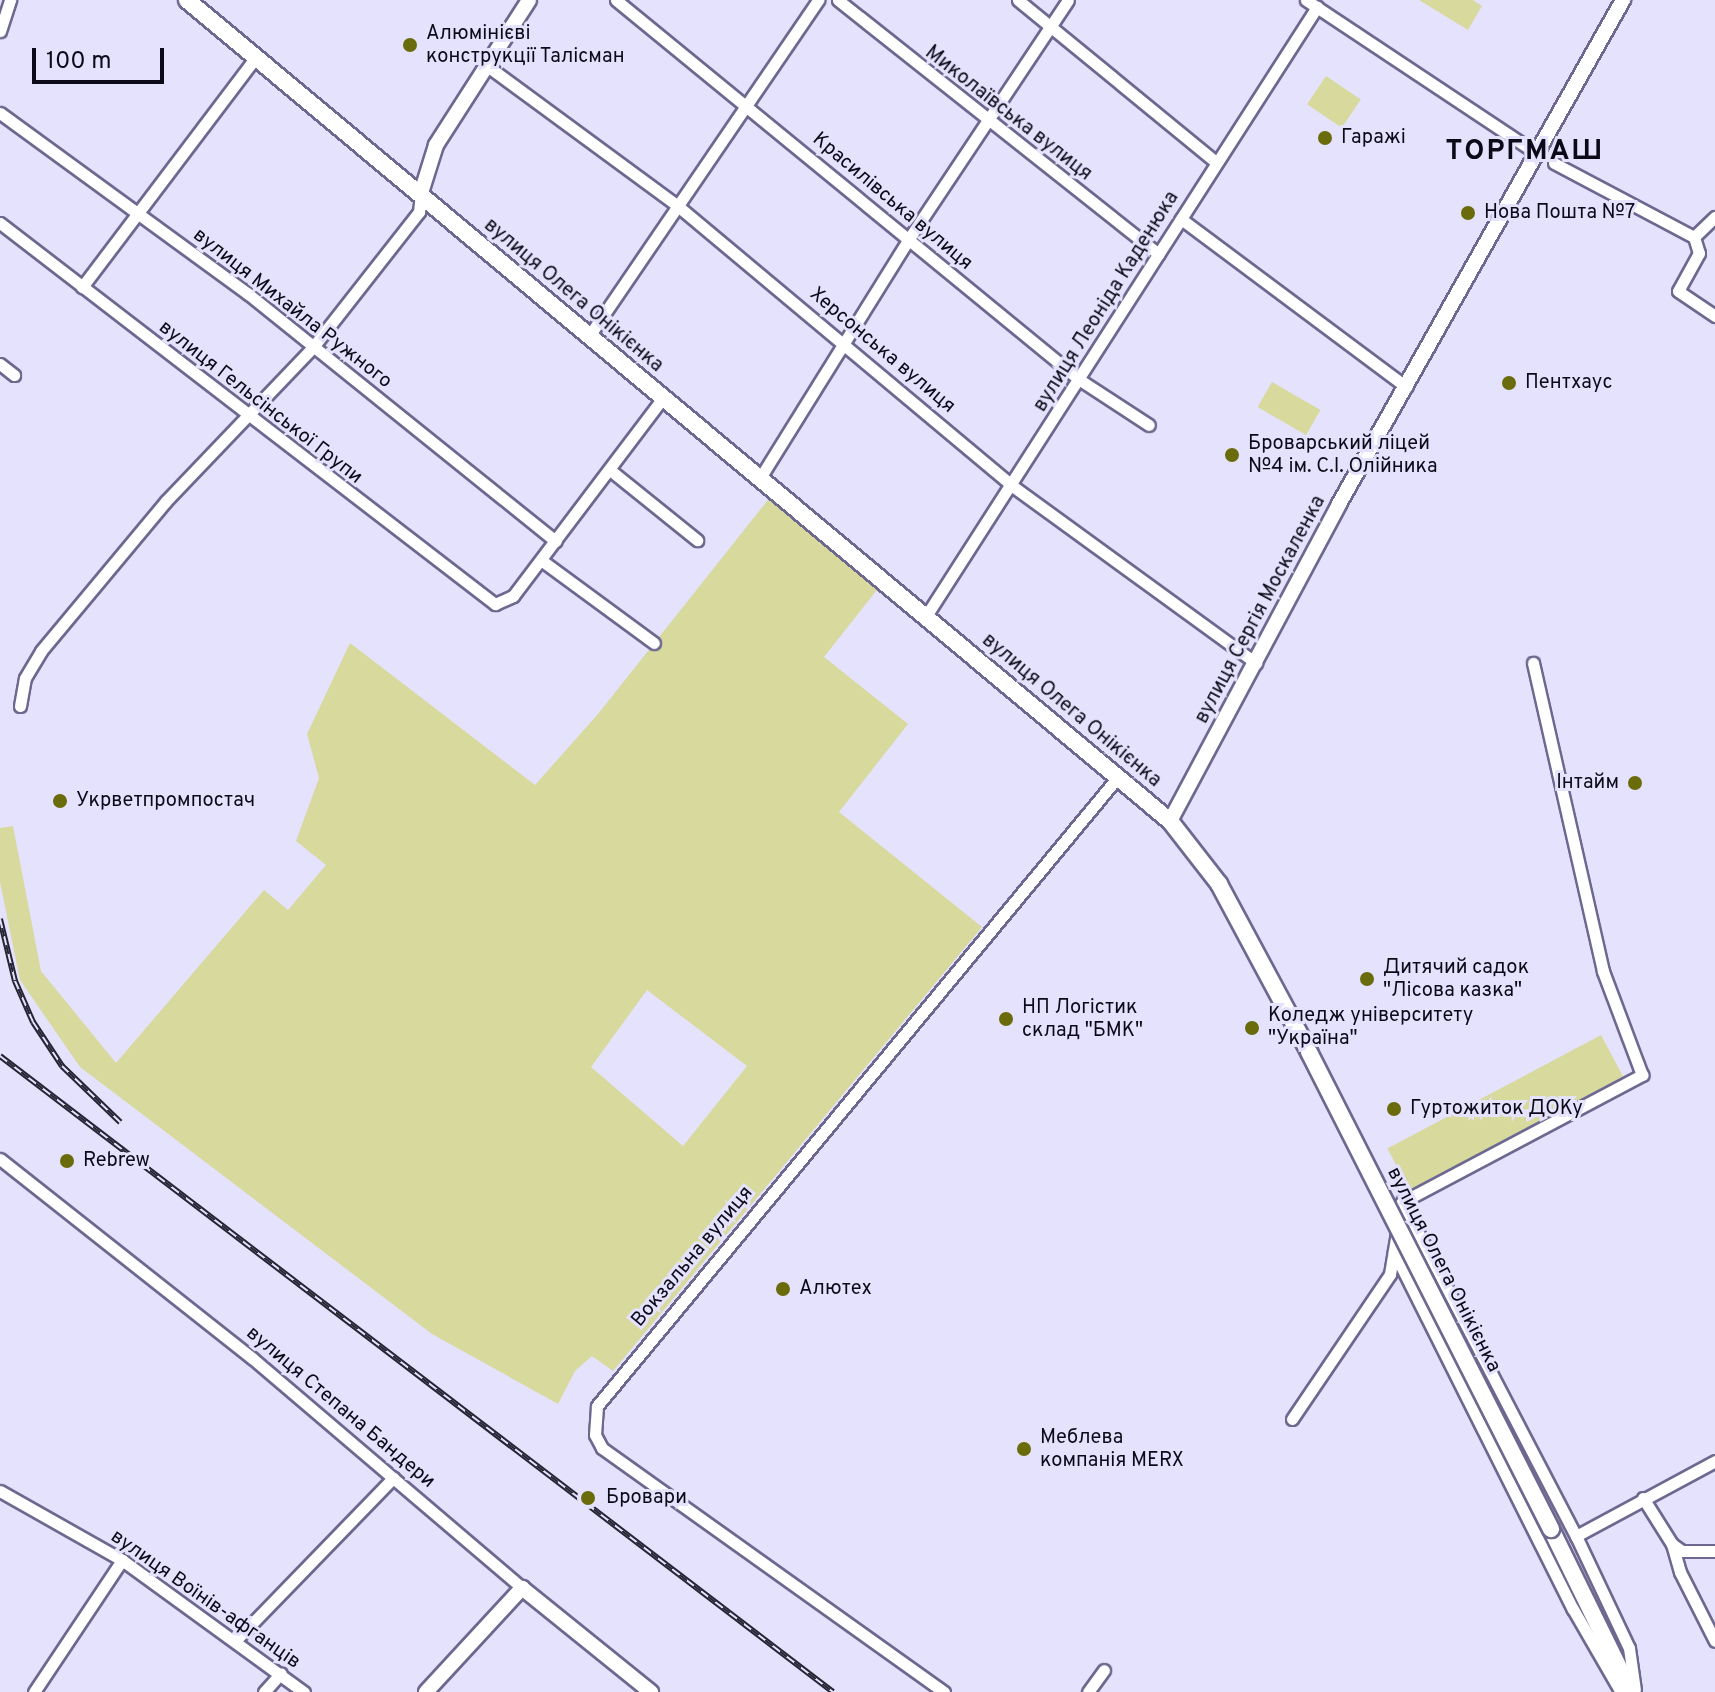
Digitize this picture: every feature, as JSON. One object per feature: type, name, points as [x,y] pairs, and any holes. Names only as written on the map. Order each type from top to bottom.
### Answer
[{"type":"main road","name":"вулиця Олега Онікієнка","points":[[187,0],[1170,821],[1219,884],[1309,1052],[1633,1692]]},
{"type":"main road","points":[[421,193],[428,161],[529,0]]},
{"type":"main road","name":"вулиця Сергія Москаленка","points":[[1170,821],[1406,387],[1623,0]]},
{"type":"main road","points":[[426,1692],[522,1588]]},
{"type":"main road","name":"вулиця Степана Бандери","points":[[522,1588],[651,1692]]},
{"type":"street","points":[[0,31],[10,0]]},
{"type":"street","name":"Красилівська вулиця","points":[[616,0],[747,104],[1080,380],[1149,425]]},
{"type":"street","points":[[589,336],[818,0]]},
{"type":"street","name":"Миколаївська вулиця","points":[[838,0],[988,124],[1158,254]]},
{"type":"street","points":[[1018,0],[1216,162]]},
{"type":"street","points":[[760,478],[908,240],[1068,0]]},
{"type":"street","points":[[1306,0],[1538,154]]},
{"type":"street","name":"вулиця Леоніда Каденюка","points":[[926,616],[1317,7]]},
{"type":"street","points":[[82,287],[256,57]]},
{"type":"street","name":"Херсонська вулиця","points":[[486,65],[679,207],[843,341],[1011,485],[1256,663]]},
{"type":"street","name":"вулиця Михайла Ружного","points":[[0,113],[313,347],[556,541]]},
{"type":"street","points":[[1554,163],[1694,237],[1699,253],[1678,291],[1715,316]]},
{"type":"street","points":[[20,706],[25,678],[41,651],[166,501],[313,347],[419,212],[421,193]]},
{"type":"street","points":[[1694,237],[1715,217]]},
{"type":"street","points":[[1181,219],[1406,387]]},
{"type":"street","name":"вулиця Гельсінської Групи","points":[[0,223],[248,418],[489,601],[502,604],[541,560]]},
{"type":"street","points":[[0,364],[14,375]]},
{"type":"street","points":[[654,643],[541,560],[663,398]]},
{"type":"street","points":[[610,470],[697,540]]},
{"type":"street","points":[[1402,1202],[1642,1075],[1617,1012],[1566,829],[1533,663]]},
{"type":"street","name":"Вокзальна вулиця","points":[[944,1692],[602,1448],[595,1435],[597,1406],[1118,777]]},
{"type":"street","name":"вулиця Степана Бандери","points":[[0,1159],[393,1478],[522,1588]]},
{"type":"street","points":[[1292,1419],[1390,1274],[1402,1202]]},
{"type":"street","points":[[1402,1202],[1513,1423],[1576,1536],[1629,1648],[1633,1692]]},
{"type":"street","points":[[1394,1252],[1573,1609],[1621,1692]]},
{"type":"street","points":[[1488,1436],[1513,1423]]},
{"type":"street","points":[[1576,1536],[1715,1461]]},
{"type":"street","points":[[236,1640],[393,1478]]},
{"type":"street","name":"вулиця Воїнів-афганців","points":[[0,1491],[122,1560],[304,1692]]},
{"type":"street","points":[[1643,1498],[1672,1544],[1680,1572],[1715,1641]]},
{"type":"street","points":[[1672,1544],[1682,1551],[1715,1551]]},
{"type":"street","points":[[34,1692],[122,1560]]},
{"type":"street","points":[[1088,1692],[1104,1670]]},
{"type":"street","points":[[264,1692],[281,1673]]},
{"type":"green space","points":[[1419,0],[1473,0],[1482,6],[1468,30]]},
{"type":"green space","points":[[1326,76],[1361,99],[1342,128],[1307,104]]},
{"type":"green space","points":[[1272,382],[1320,410],[1306,435],[1258,407]]},
{"type":"green space","points":[[775,491],[884,581],[824,657],[908,724],[839,812],[982,927],[613,1371],[592,1356],[575,1371],[558,1404],[432,1334],[80,1067],[20,980],[0,882],[0,828],[13,826],[41,971],[116,1063],[264,890],[288,910],[326,865],[296,841],[319,778],[307,734],[350,643],[535,785],[598,714]],"holes":[[[647,990],[747,1066],[683,1146],[591,1067]]]},
{"type":"green space","points":[[1601,1035],[1623,1076],[1409,1190],[1387,1149]]},
{"type":"railway","points":[[0,919],[15,981],[33,1022],[62,1066],[120,1122]]},
{"type":"railway","points":[[0,1056],[833,1692]]},
{"type":"place","name":"Алюмінієві конструкції Талісман","points":[[410,45]]},
{"type":"place","name":"Гаражі","points":[[1325,138]]},
{"type":"place","name":"Нова Пошта №7","points":[[1468,213]]},
{"type":"place","name":"Пентхаус","points":[[1509,383]]},
{"type":"place","name":"Броварський ліцей №4 ім. С.І. Олійника","points":[[1232,455]]},
{"type":"place","name":"Інтайм","points":[[1635,783]]},
{"type":"place","name":"Укрветпромпостач","points":[[60,801]]},
{"type":"place","name":"Дитячий садок \"Лісова казка\"","points":[[1367,979]]},
{"type":"place","name":"НП Логістик склад \"БМК\"","points":[[1006,1019]]},
{"type":"place","name":"Коледж університету \"Україна\"","points":[[1252,1028]]},
{"type":"place","name":"Гуртожиток ДОКу","points":[[1394,1109]]},
{"type":"place","name":"Rebrew","points":[[67,1161]]},
{"type":"place","name":"Алютех","points":[[783,1289]]},
{"type":"place","name":"Меблева компанія MERX","points":[[1024,1449]]},
{"type":"place","name":"Бровари","points":[[588,1498]]},
{"type":"district","name":"ТОРГМАШ","points":[[1525,152]]}]
